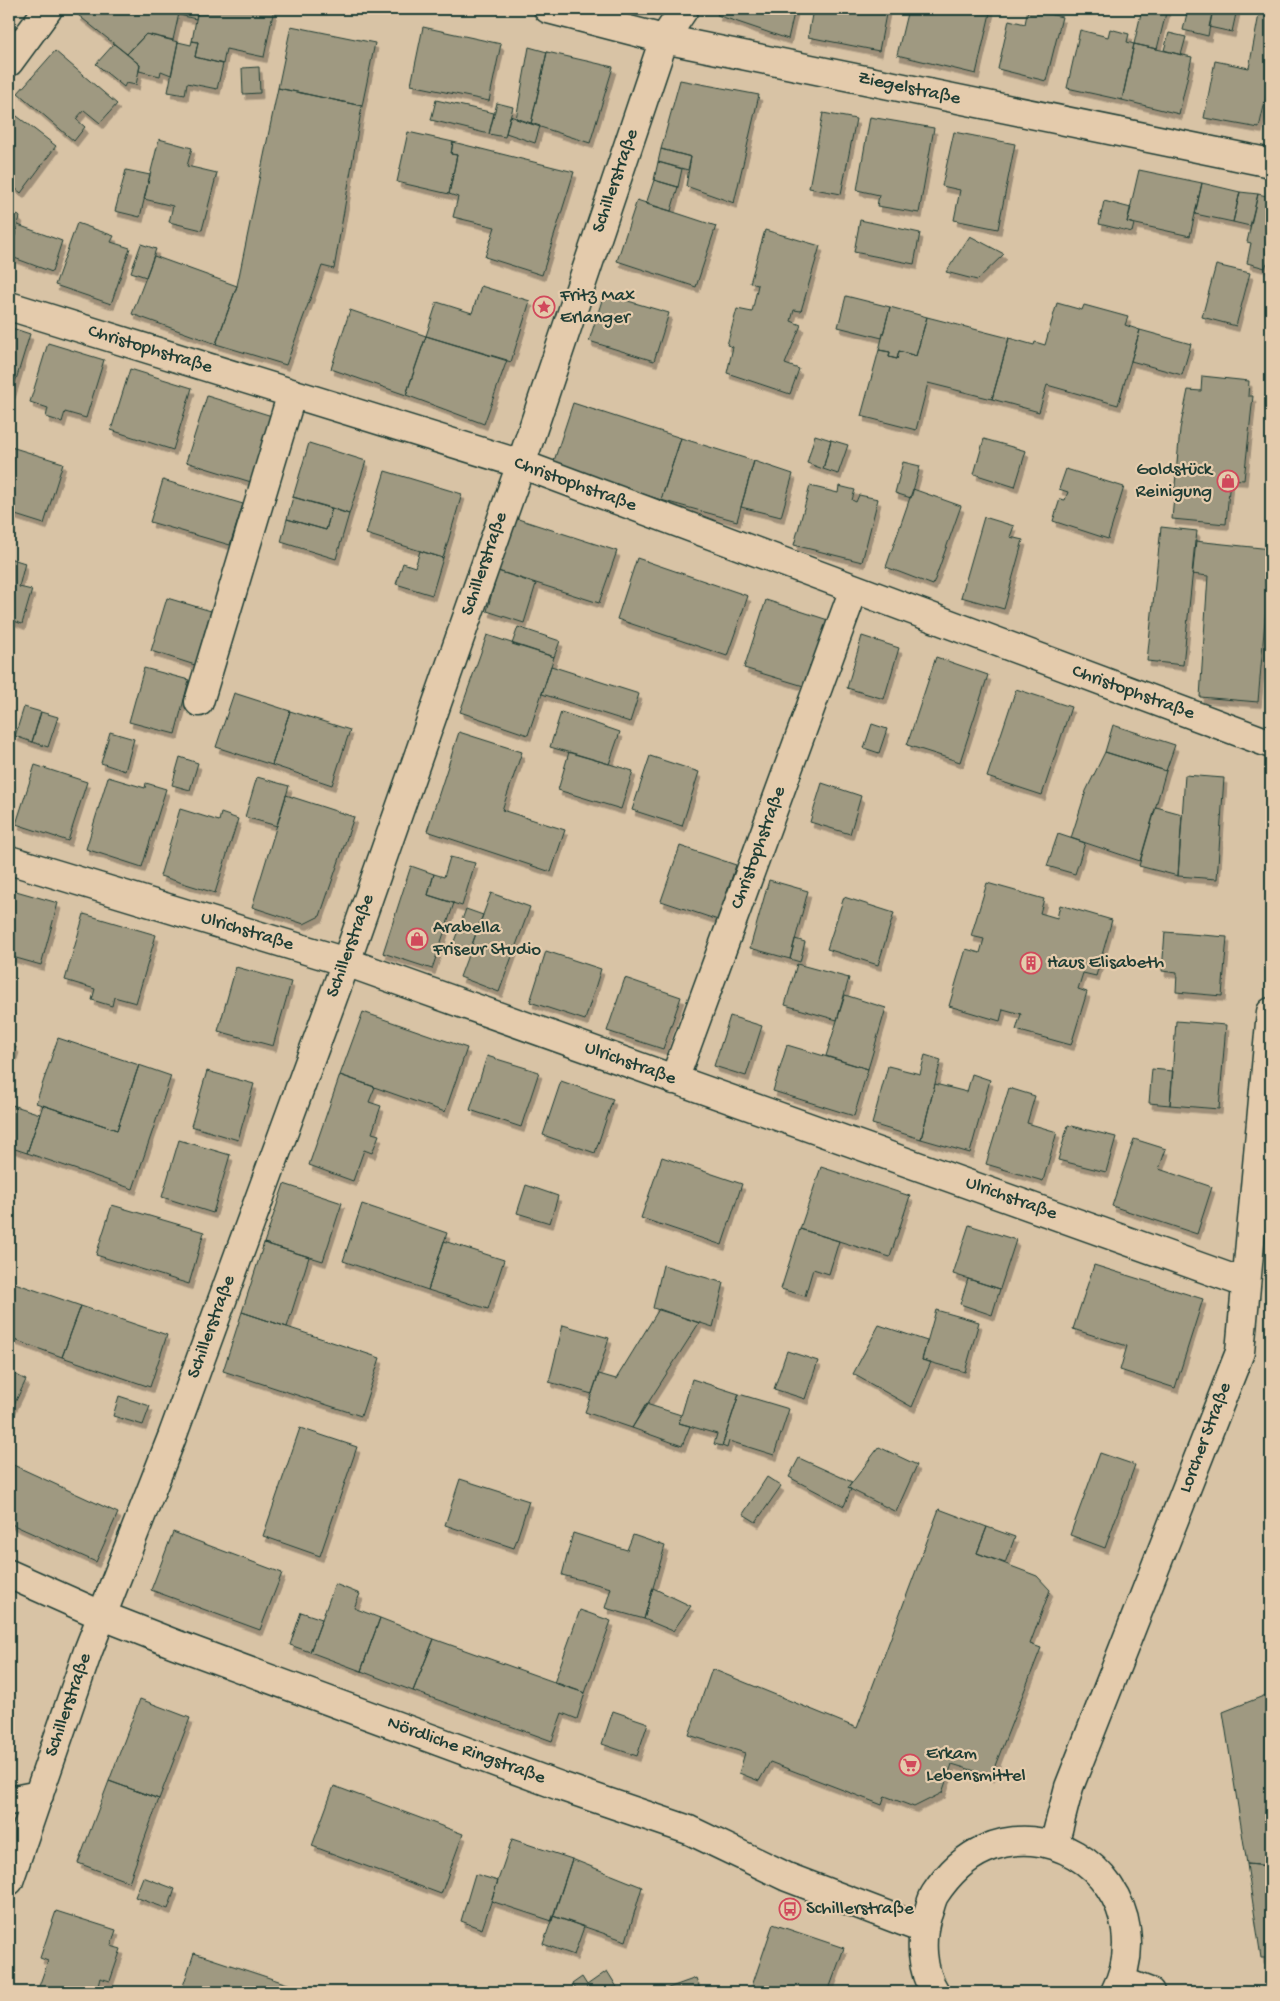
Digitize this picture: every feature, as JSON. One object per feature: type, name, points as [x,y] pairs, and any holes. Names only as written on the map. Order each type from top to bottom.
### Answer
[{"type":"street","points":[[9,62],[48,9]]},
{"type":"street","name":"Ziegelstraße","points":[[548,9],[664,39],[1271,163]]},
{"type":"street","name":"Schillerstraße","points":[[9,1882],[101,1615],[172,1436],[346,962],[521,464],[664,39],[684,9]]},
{"type":"street","name":"Christophstraße","points":[[9,306],[521,464],[1271,744]]},
{"type":"street","points":[[199,702],[292,394]]},
{"type":"street","name":"Christophstraße","points":[[674,1080],[854,589]]},
{"type":"street","name":"Ulrichstraße","points":[[9,860],[346,962],[1245,1283]]},
{"type":"street","name":"Lorcher Straße","points":[[1054,1845],[1069,1787],[1240,1352],[1271,1012]]},
{"type":"street","name":"Nördliche Ringstraße","points":[[9,1574],[101,1615],[175,1644],[560,1786],[689,1830],[787,1877],[923,1929]]},
{"type":"street","points":[[9,1801],[39,1795]]},
{"type":"street","points":[[935,1992],[923,1959],[923,1929],[934,1896],[955,1868],[984,1849],[1018,1841],[1054,1845],[1084,1859],[1108,1883],[1124,1913],[1128,1947],[1118,1986],[1150,1992]]},
{"type":"building","points":[[83,9],[180,9],[173,40],[146,34],[127,54],[78,15]]},
{"type":"building","points":[[180,9],[198,9],[196,19],[179,15]]},
{"type":"building","points":[[198,9],[274,9],[264,57],[226,49],[223,64],[195,57],[198,42],[192,41]]},
{"type":"building","points":[[721,9],[795,9],[788,39],[717,15]]},
{"type":"building","points":[[813,9],[887,9],[879,51],[808,37]]},
{"type":"building","points":[[908,9],[955,9],[968,11],[969,9],[991,9],[976,74],[897,55]]},
{"type":"building","points":[[1028,9],[1054,9],[1053,15]]},
{"type":"building","points":[[1028,9],[1062,17],[1046,81],[998,69],[1009,20],[1025,24]]},
{"type":"building","points":[[1142,9],[1167,9],[1157,49],[1134,44]]},
{"type":"building","points":[[1188,9],[1213,9],[1208,36],[1183,30]]},
{"type":"building","points":[[1213,9],[1237,9],[1232,32],[1209,27]]},
{"type":"building","points":[[1260,9],[1271,9],[1271,75],[1259,128],[1204,118],[1215,61],[1249,68]]},
{"type":"building","points":[[291,26],[375,43],[362,106],[278,88]]},
{"type":"building","points":[[423,27],[501,44],[489,101],[411,85]]},
{"type":"building","points":[[1110,29],[1129,34],[1127,42],[1134,44],[1122,100],[1067,88],[1080,30],[1108,37]]},
{"type":"building","points":[[1169,33],[1186,37],[1181,55],[1164,50]]},
{"type":"building","points":[[146,34],[178,42],[171,75],[161,71],[160,76],[139,71],[140,65],[127,54]]},
{"type":"building","points":[[192,41],[198,42],[195,57],[223,64],[217,89],[187,83],[185,95],[168,92],[178,42],[191,45]]},
{"type":"building","points":[[114,44],[140,65],[136,85],[126,83],[124,87],[96,64]]},
{"type":"building","points":[[1134,44],[1192,57],[1179,114],[1122,100]]},
{"type":"building","points":[[529,47],[547,52],[531,124],[516,119]]},
{"type":"building","points":[[55,51],[117,104],[100,123],[84,110],[76,119],[85,127],[74,141],[18,93]]},
{"type":"building","points":[[547,52],[613,67],[590,143],[531,124]]},
{"type":"building","points":[[259,67],[260,93],[243,94],[242,68]]},
{"type":"building","points":[[680,80],[759,95],[734,203],[686,186],[691,157],[661,149]]},
{"type":"building","points":[[278,88],[362,106],[334,269],[322,266],[286,365],[216,344],[237,286]]},
{"type":"building","points":[[436,100],[494,113],[489,134],[431,120]]},
{"type":"building","points":[[497,103],[513,107],[505,137],[489,134]]},
{"type":"building","points":[[9,110],[56,146],[21,193],[9,183]]},
{"type":"building","points":[[823,113],[856,119],[841,194],[809,188]]},
{"type":"building","points":[[510,116],[540,126],[535,143],[506,133]]},
{"type":"building","points":[[870,117],[934,128],[919,213],[877,206],[879,195],[857,190]]},
{"type":"building","points":[[408,132],[453,142],[451,154],[457,155],[449,194],[397,182]]},
{"type":"building","points":[[954,132],[1015,144],[998,229],[954,220],[960,190],[942,186]]},
{"type":"building","points":[[159,139],[192,148],[187,166],[217,173],[202,230],[169,222],[173,206],[144,199]]},
{"type":"building","points":[[453,142],[574,172],[542,275],[485,257],[495,227],[453,217],[458,197],[449,194],[457,155],[451,154]]},
{"type":"building","points":[[661,149],[691,157],[688,170],[658,162]]},
{"type":"building","points":[[658,162],[682,169],[678,187],[654,180]]},
{"type":"building","points":[[126,170],[150,175],[140,217],[115,211]]},
{"type":"building","points":[[1139,170],[1202,183],[1190,236],[1127,222]]},
{"type":"building","points":[[654,180],[678,187],[671,211],[646,204]]},
{"type":"building","points":[[1202,183],[1240,192],[1233,222],[1195,214]]},
{"type":"building","points":[[1240,192],[1258,194],[1250,226],[1233,222]]},
{"type":"building","points":[[1258,194],[1271,197],[1271,264],[1267,263],[1265,268],[1247,263],[1251,243],[1247,242]]},
{"type":"building","points":[[637,200],[716,226],[696,287],[617,261]]},
{"type":"building","points":[[1104,201],[1131,208],[1127,222],[1134,224],[1132,232],[1099,224]]},
{"type":"building","points":[[9,207],[20,217],[9,255]]},
{"type":"building","points":[[860,220],[920,233],[914,264],[854,252]]},
{"type":"building","points":[[77,223],[114,236],[111,242],[130,248],[111,304],[55,285]]},
{"type":"building","points":[[18,225],[62,241],[52,272],[9,256]]},
{"type":"building","points":[[765,230],[820,246],[801,311],[794,310],[791,321],[801,325],[785,364],[799,369],[790,394],[727,373],[733,347],[727,345],[737,309],[752,312],[758,285],[750,283]]},
{"type":"building","points":[[970,236],[1004,254],[977,280],[946,272]]},
{"type":"building","points":[[141,244],[156,249],[146,277],[131,272]]},
{"type":"building","points":[[154,256],[237,286],[216,344],[132,314]]},
{"type":"building","points":[[1216,265],[1250,273],[1236,326],[1202,317]]},
{"type":"building","points":[[481,286],[530,301],[511,362],[426,336],[437,302],[472,313]]},
{"type":"building","points":[[604,294],[669,313],[654,361],[589,341]]},
{"type":"building","points":[[846,296],[890,307],[882,338],[838,327]]},
{"type":"building","points":[[1057,303],[1082,310],[1084,305],[1128,317],[1125,325],[1140,330],[1118,405],[1047,385],[1039,412],[992,399],[1009,338],[1034,345],[1035,342],[1045,345]]},
{"type":"building","points":[[890,307],[927,317],[916,356],[899,351],[897,359],[889,357],[890,352],[879,350]]},
{"type":"building","points":[[350,310],[426,336],[406,395],[331,369]]},
{"type":"building","points":[[927,317],[1009,338],[992,399],[928,383],[916,430],[861,416],[879,350],[890,352],[889,357],[897,359],[899,351],[916,356]]},
{"type":"building","points":[[9,327],[30,334],[12,393],[9,392]]},
{"type":"building","points":[[1140,330],[1191,344],[1182,375],[1131,361]]},
{"type":"building","points":[[426,336],[507,360],[484,424],[406,395]]},
{"type":"building","points":[[48,343],[104,360],[86,418],[65,412],[62,422],[46,417],[48,408],[30,402]]},
{"type":"building","points":[[130,369],[192,388],[173,450],[111,430]]},
{"type":"building","points":[[1202,376],[1249,381],[1248,396],[1253,396],[1244,480],[1230,479],[1226,524],[1172,519],[1180,429],[1188,390],[1201,391]]},
{"type":"building","points":[[207,396],[272,416],[251,482],[186,462]]},
{"type":"building","points":[[573,403],[681,438],[661,500],[553,464]]},
{"type":"building","points":[[815,435],[831,440],[823,469],[807,463]]},
{"type":"building","points":[[681,438],[754,461],[737,521],[661,500]]},
{"type":"building","points":[[984,439],[1026,451],[1015,487],[974,474]]},
{"type":"building","points":[[831,440],[848,445],[838,474],[823,469]]},
{"type":"building","points":[[309,443],[366,461],[349,514],[293,497]]},
{"type":"building","points":[[11,447],[63,463],[44,524],[9,513],[9,456]]},
{"type":"building","points":[[754,461],[793,474],[781,517],[741,507]]},
{"type":"building","points":[[903,462],[920,466],[911,498],[895,493]]},
{"type":"building","points":[[1066,469],[1124,487],[1108,539],[1053,521],[1060,499],[1065,500],[1068,492],[1059,489]]},
{"type":"building","points":[[385,471],[462,494],[443,558],[366,534]]},
{"type":"building","points":[[163,480],[243,504],[230,545],[150,522]]},
{"type":"building","points":[[810,486],[838,493],[839,486],[855,490],[852,500],[856,502],[859,495],[878,499],[862,562],[794,545]]},
{"type":"building","points":[[913,489],[961,506],[933,585],[886,567]]},
{"type":"building","points":[[293,497],[332,508],[326,530],[287,519]]},
{"type":"building","points":[[332,508],[349,514],[336,559],[281,542],[287,519],[326,530]]},
{"type":"building","points":[[984,517],[1014,526],[1010,537],[1023,540],[1004,609],[961,597]]},
{"type":"building","points":[[515,518],[617,551],[599,603],[498,571]]},
{"type":"building","points":[[1161,527],[1197,531],[1183,665],[1147,661]]},
{"type":"building","points":[[1195,541],[1271,549],[1258,702],[1200,697],[1208,576],[1192,574]]},
{"type":"building","points":[[420,551],[443,558],[432,595],[396,584],[403,563],[415,567]]},
{"type":"building","points":[[9,558],[25,563],[19,587],[32,590],[22,624],[9,619]]},
{"type":"building","points":[[637,558],[748,596],[727,656],[617,619]]},
{"type":"building","points":[[498,571],[536,584],[524,623],[487,611]]},
{"type":"building","points":[[167,598],[211,611],[195,665],[151,651]]},
{"type":"building","points":[[766,600],[828,620],[807,687],[744,668]]},
{"type":"building","points":[[518,627],[560,641],[554,657],[512,644]]},
{"type":"building","points":[[487,635],[554,657],[528,735],[460,712]]},
{"type":"building","points":[[862,636],[899,648],[884,699],[847,688]]},
{"type":"building","points":[[936,657],[988,675],[960,762],[907,745]]},
{"type":"building","points":[[551,666],[639,694],[630,722],[542,694]]},
{"type":"building","points":[[144,668],[189,680],[175,734],[129,722]]},
{"type":"building","points":[[1016,689],[1071,707],[1042,795],[987,777]]},
{"type":"building","points":[[234,693],[290,711],[272,765],[216,747]]},
{"type":"building","points":[[24,707],[41,712],[32,742],[15,736]]},
{"type":"building","points":[[290,711],[350,730],[332,785],[272,765]]},
{"type":"building","points":[[41,712],[58,717],[48,747],[32,742]]},
{"type":"building","points":[[561,712],[620,732],[609,764],[550,747]]},
{"type":"building","points":[[872,724],[887,729],[879,753],[864,748]]},
{"type":"building","points":[[1113,725],[1175,745],[1166,771],[1105,752]]},
{"type":"building","points":[[110,732],[134,739],[125,771],[101,763]]},
{"type":"building","points":[[459,732],[522,752],[502,810],[565,830],[551,872],[427,831]]},
{"type":"building","points":[[569,752],[633,771],[621,809],[558,790]]},
{"type":"building","points":[[1105,752],[1166,771],[1140,861],[1071,838],[1086,791]]},
{"type":"building","points":[[650,756],[699,772],[682,826],[632,810]]},
{"type":"building","points":[[180,757],[198,763],[190,790],[172,785]]},
{"type":"building","points":[[35,765],[87,782],[68,841],[16,824]]},
{"type":"building","points":[[1185,775],[1224,778],[1217,879],[1178,876]]},
{"type":"building","points":[[108,777],[145,788],[146,783],[166,789],[142,867],[86,849]]},
{"type":"building","points":[[257,777],[289,786],[277,826],[245,817]]},
{"type":"building","points":[[822,783],[861,796],[850,834],[810,822]]},
{"type":"building","points":[[286,795],[354,817],[320,916],[304,924],[252,907]]},
{"type":"building","points":[[1156,807],[1182,814],[1178,876],[1139,866]]},
{"type":"building","points":[[180,809],[219,821],[221,813],[238,819],[215,893],[160,876]]},
{"type":"building","points":[[1058,834],[1085,843],[1075,874],[1047,866]]},
{"type":"building","points":[[680,846],[736,865],[718,920],[661,901]]},
{"type":"building","points":[[450,857],[475,863],[462,906],[428,895],[434,874],[444,877]]},
{"type":"building","points":[[411,866],[434,874],[428,895],[454,903],[432,969],[383,953]]},
{"type":"building","points":[[769,880],[808,891],[790,959],[750,948]]},
{"type":"building","name":"Haus Elisabeth","points":[[987,883],[1044,899],[1040,913],[1057,918],[1060,905],[1112,920],[1096,976],[1083,973],[1078,989],[1087,992],[1071,1045],[1016,1030],[1021,1014],[1003,1009],[1000,1021],[949,1006],[966,949],[980,953],[984,939],[971,936]]},
{"type":"building","points":[[9,889],[58,903],[41,965],[9,956]]},
{"type":"building","points":[[491,893],[530,907],[499,992],[460,977]]},
{"type":"building","points":[[844,897],[894,913],[878,965],[827,949]]},
{"type":"building","points":[[466,909],[483,915],[470,950],[453,944]]},
{"type":"building","points":[[84,914],[156,935],[136,1003],[114,997],[112,1006],[92,1000],[95,989],[65,980]]},
{"type":"building","points":[[1165,932],[1227,937],[1222,996],[1176,992],[1177,973],[1162,971]]},
{"type":"building","points":[[795,939],[805,942],[800,962],[790,959]]},
{"type":"building","points":[[546,951],[601,969],[585,1020],[530,1002]]},
{"type":"building","points":[[797,964],[849,978],[837,1020],[785,1005]]},
{"type":"building","points":[[236,967],[291,982],[273,1046],[218,1031]]},
{"type":"building","points":[[625,978],[681,997],[663,1049],[607,1031]]},
{"type":"building","points":[[845,995],[886,1008],[868,1069],[826,1056]]},
{"type":"building","points":[[363,1012],[467,1048],[445,1112],[340,1075]]},
{"type":"building","points":[[730,1016],[762,1026],[746,1076],[714,1066]]},
{"type":"building","points":[[1176,1021],[1226,1025],[1219,1109],[1170,1105]]},
{"type":"building","points":[[58,1038],[139,1065],[117,1130],[36,1103]]},
{"type":"building","points":[[9,1045],[16,1047],[9,1071]]},
{"type":"building","points":[[787,1045],[868,1069],[854,1116],[773,1091]]},
{"type":"building","points":[[925,1055],[941,1060],[921,1139],[872,1124],[888,1066],[920,1074]]},
{"type":"building","points":[[487,1056],[539,1072],[521,1127],[470,1110]]},
{"type":"building","points":[[139,1065],[171,1076],[133,1189],[27,1153],[43,1105],[117,1130]]},
{"type":"building","points":[[1152,1069],[1173,1071],[1170,1105],[1149,1103]]},
{"type":"building","points":[[207,1071],[254,1084],[238,1140],[191,1126]]},
{"type":"building","points":[[972,1074],[990,1080],[970,1153],[921,1139],[935,1084],[967,1092]]},
{"type":"building","points":[[340,1075],[375,1087],[369,1102],[381,1106],[372,1133],[379,1135],[372,1153],[364,1150],[353,1181],[309,1165]]},
{"type":"building","points":[[561,1081],[613,1099],[595,1153],[543,1135]]},
{"type":"building","points":[[1009,1088],[1035,1096],[1027,1123],[1057,1132],[1043,1181],[986,1164]]},
{"type":"building","points":[[9,1104],[40,1114],[27,1153],[9,1147]]},
{"type":"building","points":[[1068,1125],[1116,1137],[1106,1172],[1058,1160]]},
{"type":"building","points":[[1134,1139],[1166,1149],[1159,1169],[1212,1187],[1197,1234],[1112,1206]]},
{"type":"building","points":[[179,1140],[230,1155],[213,1213],[162,1197]]},
{"type":"building","points":[[662,1157],[742,1184],[722,1245],[641,1218]]},
{"type":"building","points":[[821,1167],[910,1196],[890,1257],[800,1229]]},
{"type":"building","points":[[284,1184],[342,1203],[323,1261],[264,1243]]},
{"type":"building","points":[[526,1185],[558,1196],[550,1223],[517,1213]]},
{"type":"building","points":[[362,1204],[447,1233],[428,1290],[343,1261]]},
{"type":"building","points":[[112,1205],[204,1232],[189,1284],[96,1255]]},
{"type":"building","points":[[969,1225],[1016,1240],[1000,1289],[953,1274]]},
{"type":"building","points":[[800,1229],[839,1241],[829,1274],[813,1269],[805,1296],[781,1289]]},
{"type":"building","points":[[444,1241],[504,1260],[488,1309],[428,1290]]},
{"type":"building","points":[[264,1243],[309,1257],[287,1327],[242,1312]]},
{"type":"building","points":[[663,1265],[724,1283],[713,1327],[653,1308]]},
{"type":"building","points":[[1094,1265],[1203,1299],[1175,1388],[1120,1370],[1127,1346],[1073,1329]]},
{"type":"building","points":[[968,1279],[1000,1289],[992,1315],[960,1304]]},
{"type":"building","points":[[9,1281],[81,1306],[62,1357],[9,1338]]},
{"type":"building","points":[[81,1306],[167,1335],[150,1387],[62,1357]]},
{"type":"building","points":[[659,1309],[699,1323],[632,1428],[585,1412],[599,1374],[616,1379]]},
{"type":"building","points":[[936,1310],[979,1322],[965,1372],[922,1360]]},
{"type":"building","points":[[242,1312],[380,1358],[361,1416],[223,1371]]},
{"type":"building","points":[[563,1325],[609,1338],[592,1394],[549,1382]]},
{"type":"building","points":[[879,1325],[927,1341],[922,1360],[931,1362],[912,1407],[853,1374]]},
{"type":"building","points":[[787,1351],[818,1361],[805,1399],[774,1389]]},
{"type":"building","points":[[9,1371],[26,1380],[9,1415]]},
{"type":"building","points":[[692,1379],[739,1394],[722,1446],[714,1444],[717,1434],[679,1423]]},
{"type":"building","points":[[739,1394],[789,1409],[774,1455],[729,1441],[727,1448],[722,1446]]},
{"type":"building","points":[[119,1396],[150,1406],[143,1425],[113,1416]]},
{"type":"building","points":[[646,1404],[681,1415],[679,1423],[690,1426],[682,1446],[632,1428]]},
{"type":"building","points":[[300,1428],[357,1447],[320,1556],[263,1536]]},
{"type":"building","points":[[879,1447],[917,1465],[896,1512],[848,1488]]},
{"type":"building","points":[[1100,1453],[1135,1465],[1105,1548],[1070,1535]]},
{"type":"building","points":[[799,1458],[852,1482],[848,1488],[851,1489],[844,1506],[789,1477]]},
{"type":"building","points":[[9,1463],[118,1513],[96,1562],[9,1523]]},
{"type":"building","points":[[767,1477],[781,1486],[756,1522],[743,1514]]},
{"type":"building","points":[[460,1479],[529,1501],[514,1548],[445,1525]]},
{"type":"building","points":[[939,1509],[987,1527],[977,1553],[1037,1576],[1050,1590],[1030,1644],[1041,1648],[991,1776],[952,1764],[942,1793],[914,1807],[885,1796],[882,1805],[770,1762],[759,1781],[739,1773],[745,1753],[689,1735],[712,1669],[857,1728]]},
{"type":"building","points":[[987,1527],[1015,1537],[1005,1563],[977,1553]]},
{"type":"building","points":[[173,1532],[282,1573],[260,1630],[151,1590]]},
{"type":"building","points":[[573,1533],[627,1550],[633,1535],[665,1546],[644,1619],[605,1608],[611,1588],[562,1575]]},
{"type":"building","points":[[335,1584],[360,1594],[354,1608],[380,1618],[361,1671],[310,1652]]},
{"type":"building","points":[[653,1588],[691,1606],[673,1631],[644,1619]]},
{"type":"building","points":[[580,1610],[611,1621],[585,1693],[554,1683]]},
{"type":"building","points":[[301,1612],[322,1619],[310,1652],[290,1645]]},
{"type":"building","points":[[380,1618],[434,1639],[413,1691],[361,1671]]},
{"type":"building","points":[[434,1639],[585,1693],[577,1719],[562,1713],[552,1741],[413,1691]]},
{"type":"building","points":[[1271,1693],[1271,1866],[1247,1864],[1223,1712]]},
{"type":"building","points":[[140,1699],[190,1718],[159,1799],[109,1781]]},
{"type":"building","points":[[613,1711],[648,1723],[637,1756],[602,1744]]},
{"type":"building","points":[[109,1781],[159,1799],[129,1882],[78,1863]]},
{"type":"building","points":[[334,1786],[463,1834],[441,1894],[312,1846]]},
{"type":"building","points":[[512,1839],[572,1859],[552,1921],[491,1901]]},
{"type":"building","points":[[572,1859],[642,1887],[626,1941],[553,1916]]},
{"type":"building","points":[[1247,1864],[1271,1866],[1271,1958],[1261,1958]]},
{"type":"building","points":[[475,1874],[498,1881],[482,1929],[461,1921]]},
{"type":"building","points":[[143,1877],[175,1889],[168,1909],[135,1897]]},
{"type":"building","points":[[56,1911],[116,1930],[111,1946],[121,1949],[110,1981],[100,1978],[97,1990],[103,1992],[37,1992],[48,1961],[40,1958]]},
{"type":"building","points":[[553,1916],[584,1927],[574,1955],[543,1944]]},
{"type":"building","points":[[773,1924],[844,1948],[828,1992],[750,1992]]},
{"type":"building","points":[[194,1953],[312,1992],[181,1992]]},
{"type":"building","points":[[607,1971],[620,1992],[572,1992],[576,1989],[572,1984],[582,1977],[587,1985]]},
{"type":"building","points":[[696,1978],[701,1992],[657,1992]]},
{"type":"place","name":"Fritz Max Erlanger","points":[[544,307]]},
{"type":"place","name":"Goldstück Reinigung","points":[[1228,481]]},
{"type":"place","name":"Arabella Friseur Studio","points":[[417,939]]},
{"type":"place","name":"Haus Elisabeth","points":[[1031,963]]},
{"type":"place","name":"Erkam Lebensmittel","points":[[910,1765]]},
{"type":"place","name":"Schillerstraße","points":[[790,1909]]}]
